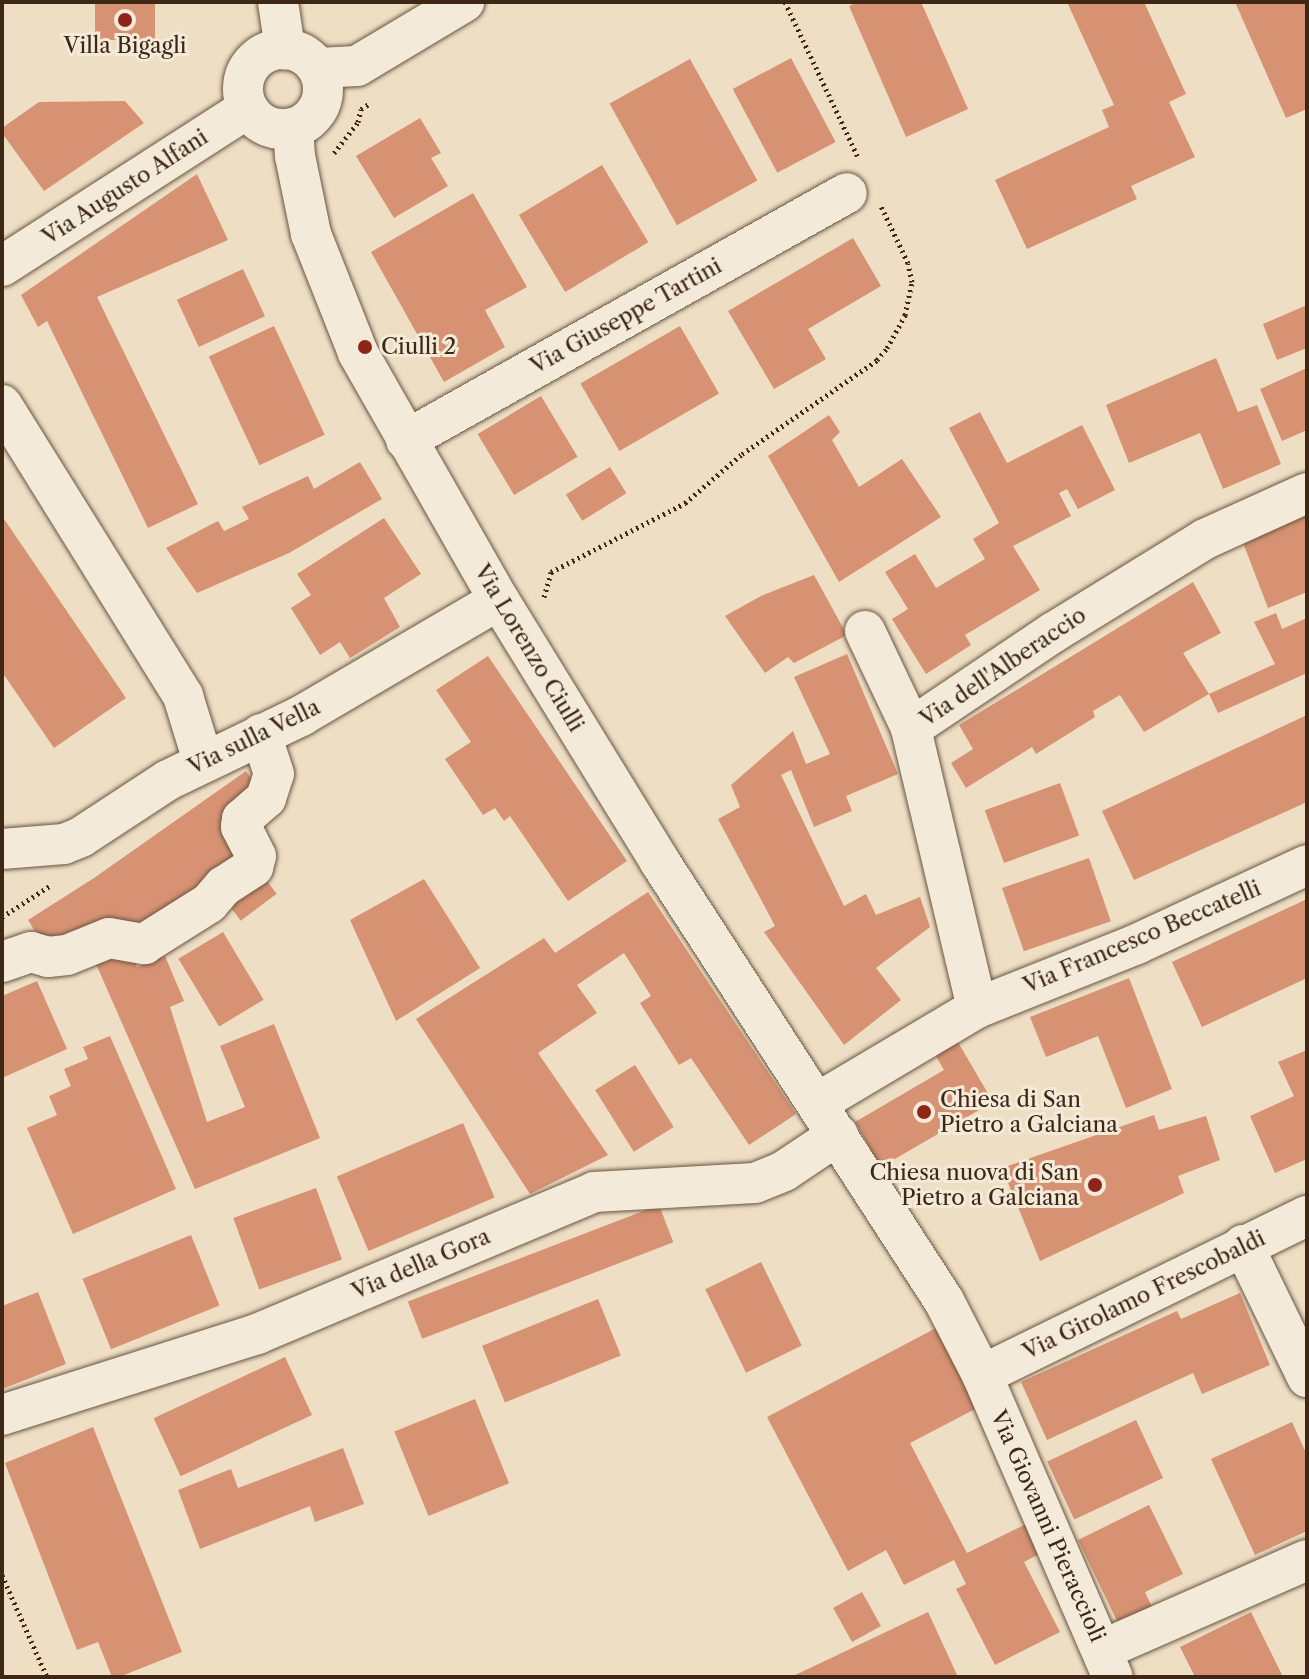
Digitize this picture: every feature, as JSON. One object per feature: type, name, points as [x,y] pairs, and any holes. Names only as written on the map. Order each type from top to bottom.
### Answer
[{"type":"street","points":[[278,2],[302,59],[322,80],[320,105],[314,116],[293,128],[267,126],[248,108],[244,85],[253,63],[273,50],[302,59],[357,66],[464,2]]},
{"type":"street","name":"Via Augusto Alfani","points":[[2,266],[248,108]]},
{"type":"street","name":"Via Lorenzo Ciulli","points":[[293,128],[295,156],[311,234],[358,353],[406,440],[499,600],[660,862],[924,1266],[982,1375]]},
{"type":"street","name":"Via Giuseppe Tartini","points":[[406,440],[862,185]]},
{"type":"street","points":[[2,405],[183,696],[203,761]]},
{"type":"street","name":"Via dell'Alberaccio","points":[[977,1008],[911,728],[1054,632],[1205,539],[1307,493]]},
{"type":"street","name":"Via sulla Vella","points":[[2,849],[64,844],[81,837],[203,761],[301,716],[499,600]]},
{"type":"street","points":[[865,631],[911,728]]},
{"type":"street","points":[[2,962],[31,952],[48,957],[67,955],[109,938],[144,944],[209,903],[224,886],[253,867],[256,856],[241,827],[242,819],[266,798],[274,774],[261,734]]},
{"type":"street","name":"Via Francesco Beccatelli","points":[[828,1119],[977,1008],[1137,944],[1307,865]]},
{"type":"street","name":"Via della Gora","points":[[2,1415],[257,1334],[594,1192],[755,1183],[784,1171],[828,1119]]},
{"type":"street","name":"Via Girolamo Frescobaldi","points":[[982,1375],[1307,1216]]},
{"type":"street","points":[[1243,1245],[1307,1377]]},
{"type":"street","name":"Via Giovanni Pieraccioli","points":[[982,1375],[1108,1664]]},
{"type":"street","points":[[1108,1664],[1307,1560]]},
{"type":"path","points":[[543,598],[551,572],[685,503],[742,454],[877,360],[905,315],[912,282],[908,263],[862,185],[785,2]]},
{"type":"path","points":[[2,1575],[47,1677]]},
{"type":"building","name":"Villa Bigagli","points":[[95,2],[155,2],[155,40],[95,40]]},
{"type":"building","points":[[858,2],[921,2],[968,109],[906,137],[849,6]]},
{"type":"building","points":[[1067,2],[1144,2],[1186,94],[1169,102],[1195,157],[1131,186],[1137,199],[1027,249],[995,180],[1109,127],[1102,110],[1114,105]]},
{"type":"building","points":[[1235,2],[1307,2],[1307,109],[1286,118]]},
{"type":"building","points":[[791,58],[836,142],[777,173],[733,89]]},
{"type":"building","points":[[690,59],[757,181],[677,225],[610,104]]},
{"type":"building","points":[[125,101],[144,123],[44,191],[2,133],[2,128],[39,102]]},
{"type":"building","points":[[420,118],[441,153],[431,158],[448,186],[394,218],[356,156]]},
{"type":"building","points":[[602,165],[648,242],[565,292],[519,215]]},
{"type":"building","points":[[197,174],[228,240],[97,297],[198,504],[148,528],[47,321],[38,327],[21,295]]},
{"type":"building","points":[[473,193],[527,287],[485,310],[505,347],[444,382],[371,252]]},
{"type":"building","points":[[853,238],[881,286],[808,329],[826,359],[774,389],[728,311]]},
{"type":"building","points":[[243,269],[265,316],[199,347],[177,300]]},
{"type":"building","points":[[1307,305],[1307,348],[1277,360],[1263,324]]},
{"type":"building","points":[[274,326],[325,435],[259,465],[209,356]]},
{"type":"building","points":[[680,326],[719,394],[619,451],[580,384]]},
{"type":"building","points":[[1216,358],[1238,412],[1257,405],[1281,464],[1223,489],[1200,433],[1129,463],[1106,405]]},
{"type":"building","points":[[1307,368],[1307,430],[1282,441],[1260,389]]},
{"type":"building","points":[[541,396],[578,457],[514,495],[478,434]]},
{"type":"building","points":[[980,412],[1007,463],[1082,425],[1115,490],[1078,509],[1067,489],[1059,493],[1071,516],[1013,546],[1040,590],[965,635],[971,645],[926,674],[892,619],[908,609],[885,572],[915,554],[936,588],[985,559],[973,539],[999,523],[949,428]]},
{"type":"building","points":[[829,415],[840,432],[832,440],[859,487],[902,459],[941,517],[839,582],[768,456]]},
{"type":"building","points":[[360,462],[382,499],[289,553],[197,593],[166,548],[218,521],[224,531],[249,519],[242,507],[308,476],[314,489]]},
{"type":"building","points":[[610,467],[626,493],[582,521],[566,495]]},
{"type":"building","points":[[1307,514],[1307,592],[1268,608],[1242,540]]},
{"type":"building","points":[[2,516],[126,698],[54,748],[2,672]]},
{"type":"building","points":[[384,518],[421,574],[384,598],[400,627],[350,658],[340,642],[320,655],[291,608],[311,595],[297,574]]},
{"type":"building","points":[[814,575],[847,635],[794,663],[788,657],[765,673],[725,616],[761,596]]},
{"type":"building","points":[[1193,582],[1221,633],[1183,653],[1209,694],[1144,732],[1120,695],[1093,711],[1095,717],[1036,754],[1032,747],[966,788],[951,763],[973,749],[959,725]]},
{"type":"building","points":[[1276,613],[1282,629],[1307,618],[1307,673],[1218,713],[1209,694],[1275,664],[1254,622]]},
{"type":"building","points":[[847,654],[898,774],[846,796],[852,811],[814,827],[791,770],[781,775],[844,906],[866,894],[876,915],[920,897],[930,927],[876,968],[901,1000],[844,1045],[764,932],[775,926],[718,819],[740,807],[731,785],[793,731],[806,764],[830,754],[794,677]]},
{"type":"building","points":[[488,656],[627,861],[568,901],[510,816],[504,821],[495,808],[483,815],[445,759],[471,742],[436,690]]},
{"type":"building","points":[[1307,715],[1307,802],[1134,880],[1102,811]]},
{"type":"building","points":[[246,771],[263,796],[252,858],[132,939],[46,949],[28,920],[94,878]]},
{"type":"building","points":[[1060,783],[1079,836],[1004,863],[985,810]]},
{"type":"building","points":[[1089,858],[1111,921],[1024,951],[1002,888]]},
{"type":"building","points":[[264,877],[277,894],[241,921],[228,904]]},
{"type":"building","points":[[424,879],[480,968],[396,1021],[350,920]]},
{"type":"building","points":[[648,892],[796,1114],[749,1145],[691,1058],[679,1065],[640,1003],[651,996],[624,953],[577,985],[597,1013],[538,1053],[608,1155],[530,1194],[416,1019],[544,938],[555,953]]},
{"type":"building","points":[[1307,899],[1307,978],[1202,1027],[1172,962]]},
{"type":"building","points":[[223,932],[264,1000],[219,1026],[178,959]]},
{"type":"building","points":[[130,949],[137,967],[165,956],[184,1001],[170,1007],[207,1122],[245,1107],[220,1046],[274,1024],[320,1138],[195,1189],[96,964]]},
{"type":"building","points":[[1129,978],[1172,1089],[1126,1108],[1098,1036],[1046,1057],[1030,1017]]},
{"type":"building","points":[[37,981],[67,1049],[2,1078],[2,996]]},
{"type":"building","points":[[110,1036],[176,1189],[73,1234],[27,1128],[57,1115],[49,1096],[71,1086],[64,1069],[88,1059],[83,1047]]},
{"type":"building","name":"Chiesa di San Pietro a Galciana","points":[[955,1037],[993,1102],[881,1167],[855,1122],[944,1070],[933,1051]]},
{"type":"building","points":[[1307,1050],[1307,1159],[1275,1173],[1250,1116],[1294,1096],[1278,1062]]},
{"type":"building","points":[[635,1065],[674,1127],[634,1152],[595,1090]]},
{"type":"building","name":"Chiesa nuova di San Pietro a Galciana","points":[[1154,1115],[1159,1130],[1206,1116],[1220,1160],[1178,1176],[1184,1193],[1040,1261],[1002,1168]]},
{"type":"building","points":[[463,1123],[495,1198],[369,1251],[337,1177]]},
{"type":"building","points":[[316,1188],[342,1259],[259,1290],[233,1218]]},
{"type":"building","points":[[659,1205],[673,1242],[422,1339],[408,1301]]},
{"type":"building","points":[[191,1235],[219,1305],[111,1349],[83,1279]]},
{"type":"building","points":[[761,1262],[802,1346],[746,1373],[705,1289]]},
{"type":"building","points":[[38,1292],[66,1364],[2,1389],[2,1306]]},
{"type":"building","points":[[1240,1293],[1270,1365],[1202,1394],[1193,1373],[1047,1440],[1021,1382],[1177,1311],[1181,1319]]},
{"type":"building","points":[[598,1299],[621,1356],[505,1402],[482,1346]]},
{"type":"building","points":[[938,1327],[979,1407],[910,1443],[967,1553],[1026,1524],[1041,1553],[1024,1562],[1060,1632],[995,1665],[956,1589],[966,1584],[954,1560],[904,1585],[886,1550],[848,1571],[767,1417]]},
{"type":"building","points":[[285,1357],[312,1415],[181,1476],[154,1418]]},
{"type":"building","points":[[475,1399],[509,1483],[428,1516],[394,1432]]},
{"type":"building","points":[[1136,1420],[1163,1478],[1074,1519],[1047,1461]]},
{"type":"building","points":[[1292,1422],[1307,1455],[1307,1531],[1255,1555],[1211,1459]]},
{"type":"building","points":[[93,1427],[182,1652],[119,1677],[112,1677],[98,1642],[77,1650],[5,1463]]},
{"type":"building","points":[[343,1448],[364,1504],[315,1522],[310,1506],[200,1549],[178,1490],[231,1469],[238,1488]]},
{"type":"building","points":[[1149,1505],[1183,1574],[1145,1592],[1152,1607],[1118,1623],[1078,1540]]},
{"type":"building","points":[[862,1592],[881,1626],[852,1642],[833,1608]]},
{"type":"building","points":[[928,1612],[958,1677],[791,1677]]},
{"type":"building","points":[[1251,1612],[1283,1677],[1195,1677],[1180,1647]]},
{"type":"place","name":"Villa Bigagli","points":[[125,20]]},
{"type":"place","name":"Ciulli 2","points":[[365,347]]},
{"type":"place","name":"Chiesa di San Pietro a Galciana","points":[[924,1112]]},
{"type":"place","name":"Chiesa nuova di San Pietro a Galciana","points":[[1095,1185]]}]
